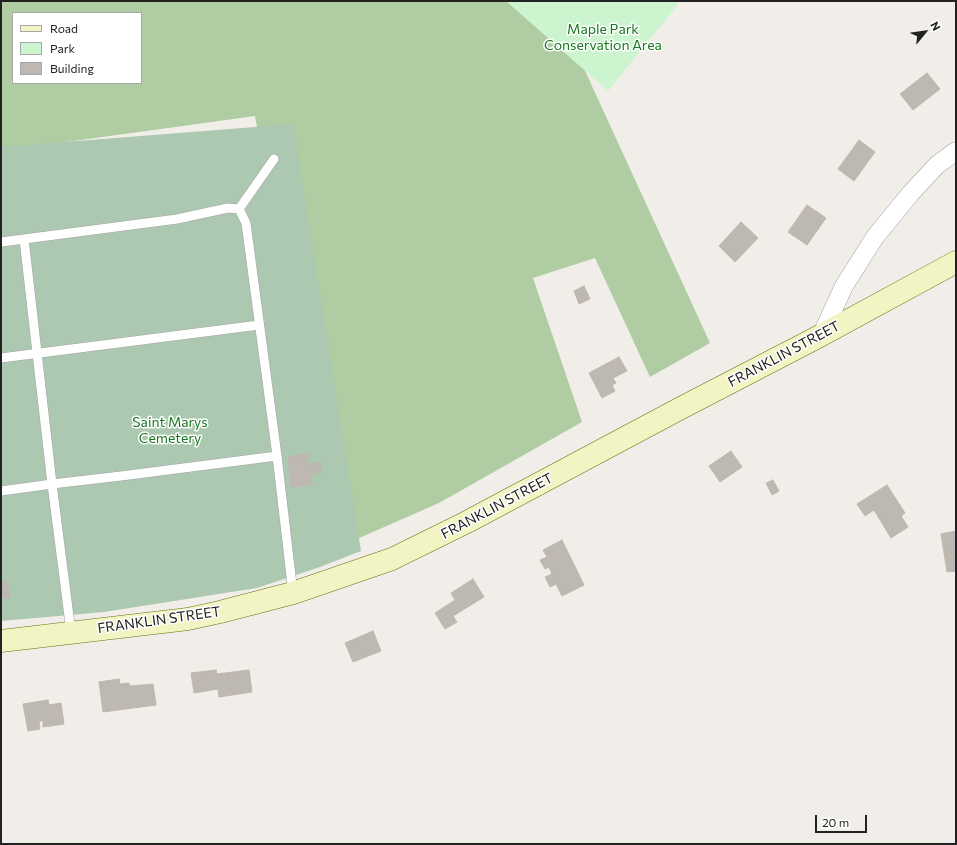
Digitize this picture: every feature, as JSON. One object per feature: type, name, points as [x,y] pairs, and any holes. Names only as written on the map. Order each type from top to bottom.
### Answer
[{"type":"street","points":[[821,336],[844,286],[875,237],[911,193],[937,165],[956,152]]},
{"type":"street","name":"FRANKLIN STREET","points":[[1,641],[188,619],[293,593],[392,559],[428,542],[821,336],[956,262]]},
{"type":"lane","points":[[239,209],[274,159]]},
{"type":"lane","points":[[1,242],[177,219],[228,208],[239,209]]},
{"type":"lane","points":[[239,209],[246,223],[277,456],[293,593]]},
{"type":"lane","points":[[24,239],[52,484],[71,632]]},
{"type":"lane","points":[[1,358],[260,325]]},
{"type":"lane","points":[[1,491],[277,456]]},
{"type":"green space","points":[[1,1],[553,1],[710,343],[650,377],[595,258],[533,278],[582,422],[439,503],[334,549],[255,116],[1,151]]},
{"type":"green space","name":"Maple Park Conservation Area","points":[[506,1],[678,1],[676,7],[608,91]]},
{"type":"green space","name":"Saint Marys Cemetery","points":[[293,124],[361,551],[320,567],[257,588],[104,612],[1,621],[1,147]]},
{"type":"building","points":[[927,73],[940,89],[913,110],[900,94]]},
{"type":"building","points":[[859,140],[875,152],[854,181],[838,169]]},
{"type":"building","points":[[807,205],[826,218],[807,245],[788,232]]},
{"type":"building","points":[[741,222],[758,238],[735,262],[719,246]]},
{"type":"building","points":[[584,286],[590,299],[579,304],[574,291]]},
{"type":"building","points":[[619,357],[627,371],[613,378],[616,383],[612,385],[615,391],[602,398],[589,373]]},
{"type":"building","points":[[731,451],[742,467],[720,482],[709,466]]},
{"type":"building","points":[[307,454],[308,464],[321,462],[322,472],[310,473],[312,484],[291,487],[288,457]]},
{"type":"building","points":[[773,480],[779,491],[772,495],[766,483]]},
{"type":"building","points":[[887,485],[905,513],[901,516],[908,527],[891,538],[874,510],[865,516],[857,504]]},
{"type":"building","points":[[956,531],[956,571],[947,572],[941,534]]},
{"type":"building","points":[[562,540],[584,585],[562,596],[556,584],[550,587],[545,577],[552,574],[549,567],[545,569],[540,560],[547,557],[543,550]]},
{"type":"building","points":[[473,579],[484,597],[453,616],[457,622],[445,629],[435,613],[455,600],[451,593]]},
{"type":"building","points":[[7,582],[10,597],[1,598],[1,583]]},
{"type":"building","points":[[373,631],[381,651],[353,662],[345,643]]},
{"type":"building","points":[[216,670],[217,674],[249,670],[252,692],[219,697],[218,689],[194,693],[191,673]]},
{"type":"building","points":[[119,679],[120,684],[129,683],[130,686],[153,684],[156,705],[103,712],[99,682]]},
{"type":"building","points":[[48,700],[49,705],[61,703],[64,724],[43,727],[43,721],[39,721],[40,729],[28,731],[23,704]]}]
